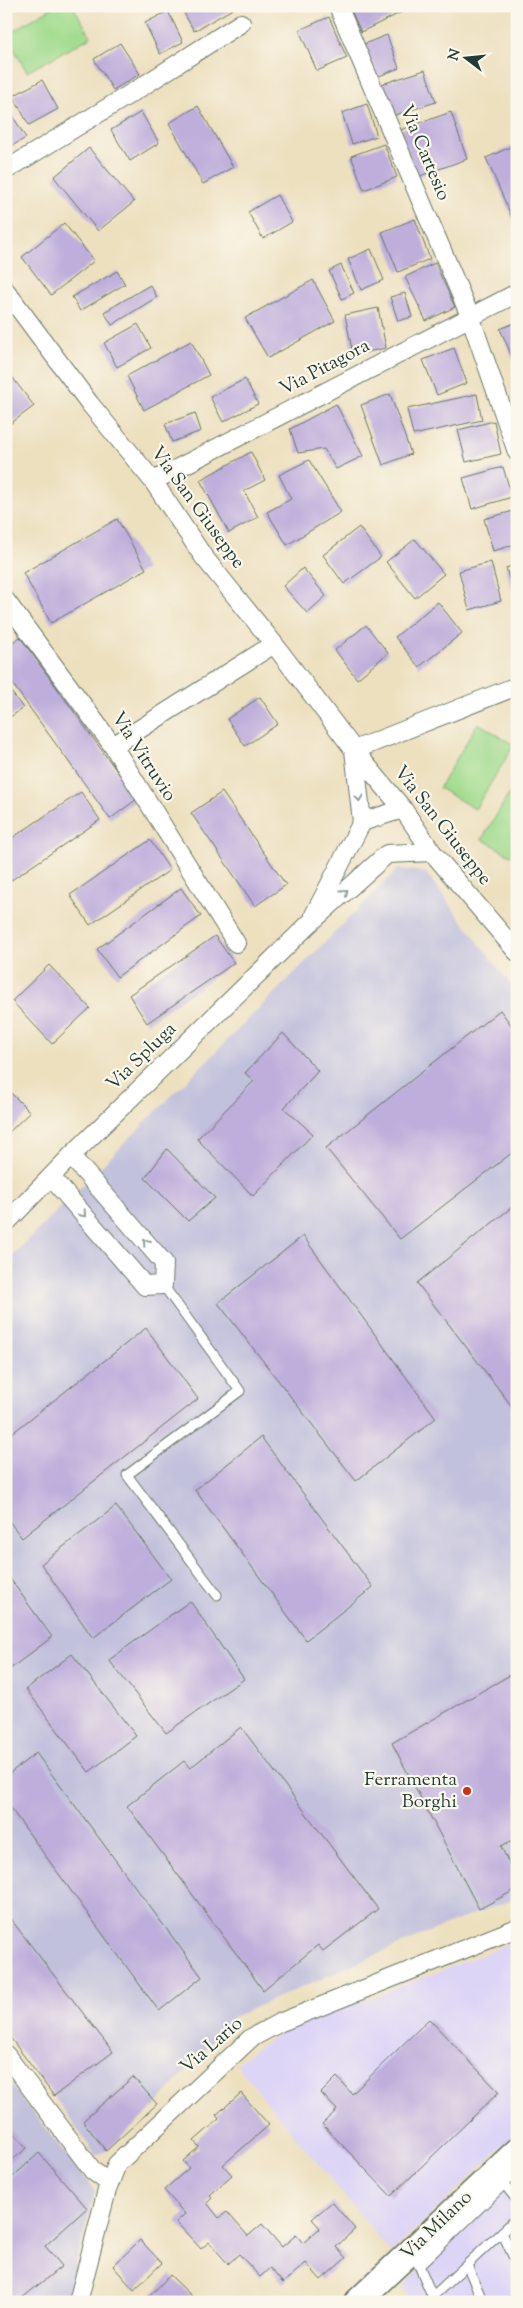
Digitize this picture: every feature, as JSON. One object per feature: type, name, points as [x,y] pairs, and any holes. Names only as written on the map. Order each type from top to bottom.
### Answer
[{"type":"main road","name":"Via Milano","points":[[357,2302],[416,2258],[517,2151]]},
{"type":"street","name":"Via Cartesio","points":[[338,6],[470,316],[517,452]]},
{"type":"street","points":[[6,170],[143,86],[240,23]]},
{"type":"street","name":"Via San Giuseppe","points":[[6,291],[90,404],[152,481],[203,556],[274,644],[354,750],[403,809],[432,852],[517,952]]},
{"type":"street","name":"Via Pitagora","points":[[152,481],[517,293]]},
{"type":"street","name":"Via Vitruvio","points":[[6,601],[113,746],[236,943]]},
{"type":"street","points":[[113,746],[274,644]]},
{"type":"street","points":[[403,809],[362,822],[354,750],[517,686]]},
{"type":"street","name":"Via Spluga","points":[[309,924],[362,822]]},
{"type":"street","name":"Via Spluga","points":[[6,1223],[71,1156],[309,924],[387,854],[432,852]]},
{"type":"street","points":[[51,1177],[145,1286],[163,1286],[164,1263],[71,1156]]},
{"type":"street","name":"Via Lario","points":[[78,2302],[109,2182],[117,2164],[246,2042],[263,2030],[517,1928]]},
{"type":"street","points":[[6,2055],[93,2171],[109,2182]]},
{"type":"lane","points":[[163,1286],[240,1391],[127,1476],[217,1595]]},
{"type":"lane","points":[[517,2172],[416,2258],[433,2298],[517,2218]]},
{"type":"lane","points":[[504,2184],[517,2200]]},
{"type":"lane","points":[[502,2232],[517,2265]]},
{"type":"lane","points":[[467,2265],[483,2302]]},
{"type":"shaded area","points":[[399,868],[426,873],[517,993],[517,1898],[443,1926],[233,2017],[157,2104],[106,2151],[96,2156],[6,2028],[6,1262]]},
{"type":"shaded area","points":[[517,1941],[517,2132],[391,2253],[236,2064],[258,2047],[281,2033]]},
{"type":"shaded area","points":[[6,2079],[95,2191],[66,2302],[6,2302]]},
{"type":"shaded area","points":[[517,2177],[517,2302],[410,2302],[403,2286]]},
{"type":"green space","points":[[55,6],[73,6],[91,37],[27,72],[6,35]]},
{"type":"green space","points":[[478,723],[514,745],[475,809],[439,788]]},
{"type":"green space","points":[[517,781],[517,859],[482,839]]},
{"type":"building","points":[[180,6],[238,6],[194,31]]},
{"type":"building","points":[[349,6],[407,6],[408,9],[361,32]]},
{"type":"building","points":[[168,11],[183,42],[160,54],[145,23]]},
{"type":"building","points":[[329,17],[347,58],[317,71],[299,30]]},
{"type":"building","points":[[387,35],[399,68],[377,77],[364,44]]},
{"type":"building","points":[[120,43],[140,74],[113,90],[94,59]]},
{"type":"building","points":[[425,70],[436,102],[386,118],[376,86]]},
{"type":"building","points":[[42,80],[58,109],[29,125],[13,96]]},
{"type":"building","points":[[367,104],[377,136],[352,144],[342,113]]},
{"type":"building","points":[[198,106],[233,167],[203,184],[169,123]]},
{"type":"building","points":[[8,108],[26,138],[6,149],[6,110]]},
{"type":"building","points":[[141,112],[159,143],[130,161],[111,130]]},
{"type":"building","points":[[451,112],[467,159],[417,177],[400,130]]},
{"type":"building","points":[[384,144],[397,177],[364,190],[351,156]]},
{"type":"building","points":[[517,144],[517,229],[486,158]]},
{"type":"building","points":[[89,148],[134,202],[98,231],[54,177]]},
{"type":"building","points":[[277,195],[292,222],[263,239],[248,212]]},
{"type":"building","points":[[415,219],[430,259],[398,272],[382,232]]},
{"type":"building","points":[[64,223],[94,261],[51,295],[22,257]]},
{"type":"building","points":[[371,249],[384,280],[361,290],[348,259]]},
{"type":"building","points":[[435,263],[455,307],[426,321],[405,277]]},
{"type":"building","points":[[341,265],[354,293],[342,299],[329,271]]},
{"type":"building","points":[[117,271],[125,284],[80,311],[72,297]]},
{"type":"building","points":[[313,280],[335,321],[268,358],[245,318]]},
{"type":"building","points":[[150,285],[157,297],[112,325],[104,312]]},
{"type":"building","points":[[405,293],[412,317],[398,321],[390,297]]},
{"type":"building","points":[[378,308],[386,348],[353,355],[345,315]]},
{"type":"building","points":[[517,322],[517,368],[500,329]]},
{"type":"building","points":[[138,324],[151,348],[117,367],[104,343]]},
{"type":"building","points":[[191,341],[209,375],[144,410],[127,376]]},
{"type":"building","points":[[454,348],[467,383],[437,395],[423,360]]},
{"type":"building","points":[[6,369],[34,406],[6,427]]},
{"type":"building","points":[[245,379],[258,404],[223,422],[210,397]]},
{"type":"building","points":[[390,394],[411,454],[383,465],[361,405]]},
{"type":"building","points":[[477,394],[482,420],[413,435],[407,409]]},
{"type":"building","points":[[336,404],[363,456],[336,469],[324,449],[298,453],[290,429]]},
{"type":"building","points":[[195,413],[201,431],[172,442],[165,424]]},
{"type":"building","points":[[494,421],[501,454],[466,462],[458,430]]},
{"type":"building","points":[[251,452],[265,480],[244,491],[258,517],[229,533],[200,480]]},
{"type":"building","points":[[309,460],[341,512],[287,545],[267,512],[291,499],[279,475]]},
{"type":"building","points":[[503,467],[512,497],[472,509],[463,478]]},
{"type":"building","points":[[517,510],[517,544],[493,551],[484,519]]},
{"type":"building","points":[[117,519],[146,569],[51,623],[23,573]]},
{"type":"building","points":[[359,527],[381,557],[344,584],[323,555]]},
{"type":"building","points":[[415,539],[444,574],[415,598],[386,562]]},
{"type":"building","points":[[491,562],[501,601],[469,610],[459,571]]},
{"type":"building","points":[[517,564],[517,593],[514,594],[506,568]]},
{"type":"building","points":[[303,568],[326,596],[307,613],[283,586]]},
{"type":"building","points":[[438,602],[462,633],[419,667],[395,637]]},
{"type":"building","points":[[366,625],[388,653],[357,679],[335,650]]},
{"type":"building","points":[[20,637],[137,799],[110,819],[6,675],[6,647]]},
{"type":"building","points":[[6,685],[23,708],[6,720]]},
{"type":"building","points":[[260,697],[278,724],[245,746],[227,719]]},
{"type":"building","points":[[81,792],[100,820],[10,881],[6,875],[6,842]]},
{"type":"building","points":[[222,792],[286,885],[255,906],[191,813]]},
{"type":"building","points":[[150,840],[170,870],[90,925],[70,895]]},
{"type":"building","points":[[181,888],[201,916],[117,977],[97,949]]},
{"type":"building","points":[[215,936],[234,963],[147,1023],[129,995]]},
{"type":"building","points":[[49,965],[90,1008],[52,1044],[12,1001]]},
{"type":"building","points":[[500,1010],[517,1033],[517,1149],[400,1239],[326,1148]]},
{"type":"building","points":[[283,1033],[318,1071],[284,1108],[313,1134],[253,1196],[197,1139],[254,1081],[245,1073]]},
{"type":"building","points":[[6,1088],[30,1112],[6,1135]]},
{"type":"building","points":[[167,1149],[215,1198],[188,1221],[145,1178]]},
{"type":"building","points":[[517,1203],[517,1407],[514,1409],[417,1283]]},
{"type":"building","points":[[303,1236],[436,1418],[356,1481],[218,1303]]},
{"type":"building","points":[[146,1328],[198,1399],[22,1538],[6,1517],[6,1438]]},
{"type":"building","points":[[261,1437],[373,1587],[306,1640],[195,1490]]},
{"type":"building","points":[[116,1506],[171,1579],[93,1638],[41,1564]]},
{"type":"building","points":[[6,1573],[52,1637],[6,1672]]},
{"type":"building","points":[[190,1601],[244,1679],[166,1733],[109,1660]]},
{"type":"building","points":[[72,1654],[136,1736],[89,1772],[26,1689]]},
{"type":"building","name":"Ferramenta Borghi","points":[[517,1671],[517,1838],[501,1846],[517,1881],[517,1889],[479,1909],[392,1743]]},
{"type":"building","points":[[241,1727],[378,1909],[323,1951],[318,1945],[263,1990],[127,1806],[184,1761],[190,1768]]},
{"type":"building","points":[[36,1753],[202,1977],[159,2011],[6,1802],[6,1776]]},
{"type":"building","points":[[6,1913],[113,2052],[54,2096],[6,2032]]},
{"type":"building","points":[[429,2019],[499,2092],[391,2196],[322,2124],[337,2110],[321,2093],[337,2077],[352,2094]]},
{"type":"building","points":[[133,2077],[157,2104],[106,2151],[83,2121]]},
{"type":"building","points":[[241,2093],[269,2125],[223,2165],[232,2175],[210,2195],[212,2198],[207,2203],[219,2218],[227,2212],[248,2236],[262,2224],[282,2247],[296,2235],[303,2243],[320,2228],[312,2219],[332,2202],[355,2229],[336,2247],[346,2258],[321,2280],[306,2263],[283,2283],[270,2268],[260,2277],[239,2254],[228,2264],[209,2242],[201,2249],[176,2222],[185,2214],[164,2190],[189,2168],[183,2161],[199,2147],[194,2141],[219,2119],[216,2115]]},
{"type":"building","points":[[6,2125],[27,2148],[6,2165]]},
{"type":"building","points":[[39,2153],[87,2208],[45,2246],[62,2266],[17,2302],[6,2302],[6,2183]]},
{"type":"building","points":[[140,2240],[162,2263],[134,2290],[113,2266]]},
{"type":"building","points":[[170,2275],[175,2280],[198,2302],[144,2302]]},
{"type":"place","name":"Ferramenta Borghi","points":[[467,1791]]}]
